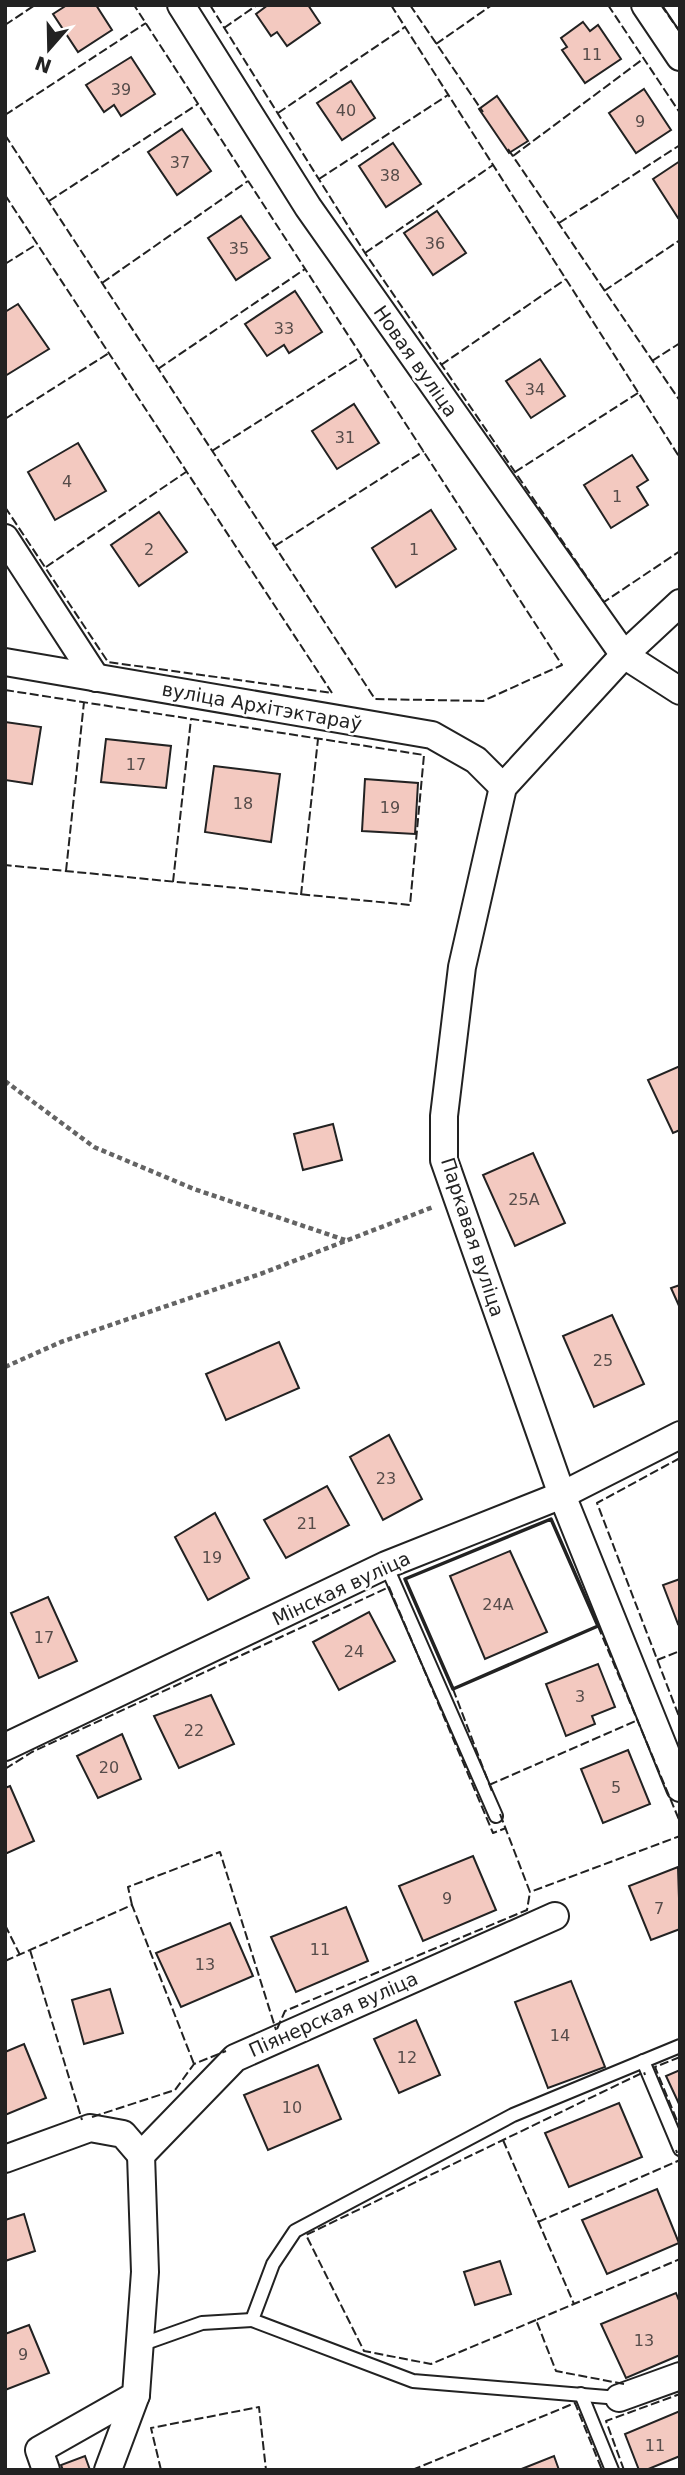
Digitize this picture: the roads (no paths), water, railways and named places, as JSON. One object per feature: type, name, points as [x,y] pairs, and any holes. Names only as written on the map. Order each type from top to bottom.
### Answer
[{"type":"street","name":"Новая вуліца","points":[[181,5],[308,207],[624,655],[680,691]]},
{"type":"street","points":[[645,5],[680,57]]},
{"type":"street","points":[[5,538],[96,678]]},
{"type":"street","name":"Паркавая вуліца","points":[[680,603],[624,655],[503,787],[462,967],[444,1116],[444,1160],[562,1495],[680,1788]]},
{"type":"street","name":"вуліца Архітэктараў","points":[[5,662],[432,735],[475,760],[503,787]]},
{"type":"street","name":"Мінская вуліца","points":[[5,1747],[386,1565],[562,1495],[680,1435]]},
{"type":"street","name":"Піянерская вуліца","points":[[141,2155],[235,2058],[555,1916]]},
{"type":"street","points":[[5,2159],[90,2129],[123,2134],[141,2155],[145,2272],[136,2395],[108,2470]]},
{"type":"street","points":[[619,2398],[680,2376]]},
{"type":"street","points":[[46,2470],[39,2450],[136,2395]]},
{"type":"lane","points":[[386,1565],[496,1816]]},
{"type":"lane","points":[[252,2320],[273,2264],[295,2231],[513,2115],[680,2046]]},
{"type":"lane","points":[[643,2061],[680,2149]]},
{"type":"lane","points":[[140,2345],[202,2323],[252,2320],[413,2381],[619,2398]]},
{"type":"lane","points":[[581,2393],[612,2470]]}]
